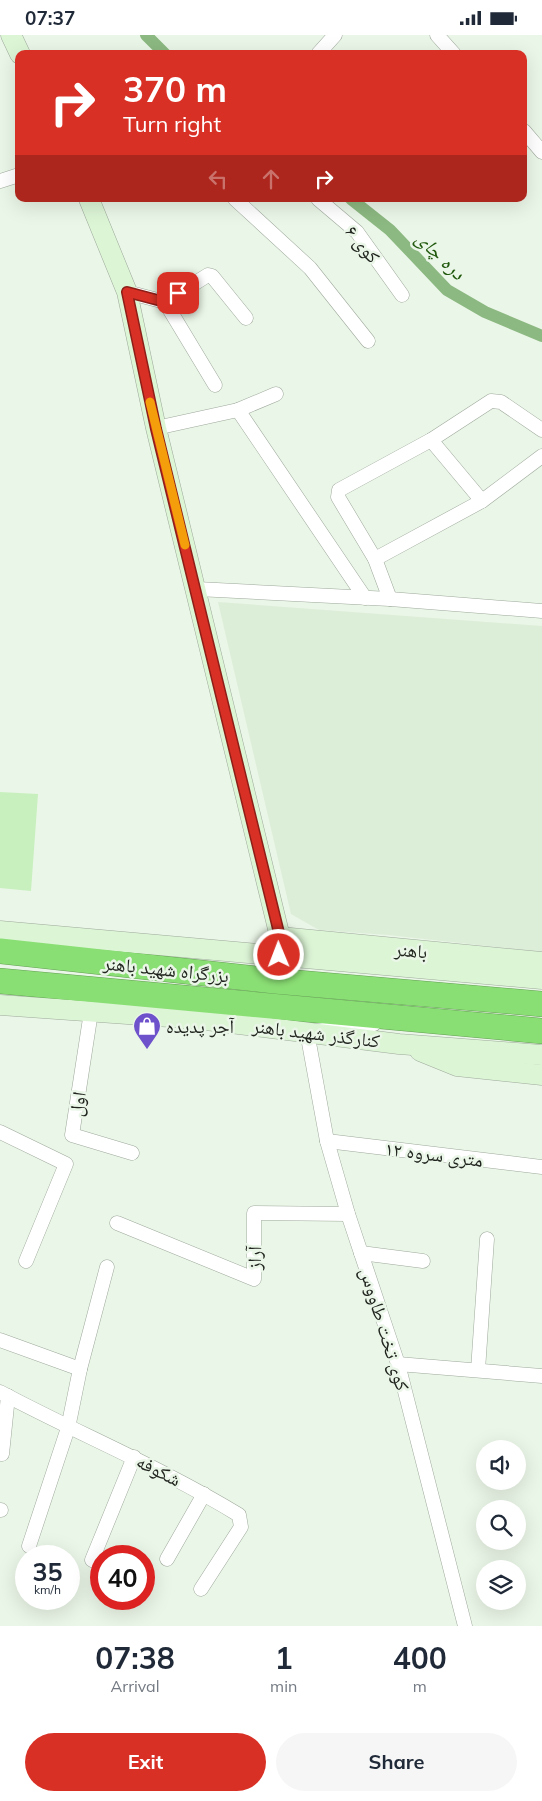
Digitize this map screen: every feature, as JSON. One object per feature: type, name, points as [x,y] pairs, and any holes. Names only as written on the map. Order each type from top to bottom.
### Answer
[{"type":"highway","name":"بزرگراه شهید باهنر","points":[[0,951],[275,981],[542,1004]]},
{"type":"highway","name":"بزرگراه شهید باهنر","points":[[0,981],[542,1031]]},
{"type":"street","points":[[11,35],[18,50]]},
{"type":"street","points":[[323,50],[335,35]]},
{"type":"street","points":[[437,35],[450,50]]},
{"type":"street","points":[[527,134],[542,151]]},
{"type":"street","points":[[0,181],[15,176]]},
{"type":"street","points":[[94,202],[127,292],[156,429],[196,589],[279,946]]},
{"type":"street","points":[[238,202],[310,268],[368,341]]},
{"type":"street","name":"کوی ۶","points":[[322,202],[357,232],[402,295]]},
{"type":"street","points":[[165,302],[208,275],[212,276],[246,318]]},
{"type":"street","points":[[127,292],[165,302],[215,385]]},
{"type":"street","points":[[156,429],[238,410],[276,394]]},
{"type":"street","points":[[390,599],[375,559],[338,497],[339,490],[432,439],[491,401],[496,400],[542,430]]},
{"type":"street","points":[[238,410],[365,598]]},
{"type":"street","points":[[432,439],[482,501]]},
{"type":"street","points":[[375,559],[482,501],[542,455]]},
{"type":"street","points":[[196,589],[390,599],[542,611]]},
{"type":"street","points":[[0,931],[279,946],[542,979]]},
{"type":"street","name":"باهنر","points":[[279,946],[542,962]]},
{"type":"street","name":"کنارگذر شهید باهنر","points":[[0,1005],[198,1019],[399,1044],[542,1055]]},
{"type":"street","name":"اول","points":[[91,1012],[72,1135],[132,1153]]},
{"type":"street","points":[[308,1032],[412,1020]]},
{"type":"street","name":"کوی تخت طاووس","points":[[308,1032],[327,1141],[348,1214],[398,1364],[465,1626]]},
{"type":"street","points":[[399,1044],[457,1066],[542,1075]]},
{"type":"street","points":[[0,1132],[66,1164],[26,1261]]},
{"type":"street","name":"۱۲ متری سروه","points":[[327,1141],[542,1167]]},
{"type":"street","name":"آراز","points":[[117,1223],[254,1279],[254,1213],[348,1214]]},
{"type":"street","points":[[478,1370],[487,1239]]},
{"type":"street","points":[[361,1253],[423,1261]]},
{"type":"street","points":[[29,1545],[68,1428],[80,1369],[107,1267]]},
{"type":"street","points":[[0,1341],[80,1369]]},
{"type":"street","points":[[398,1364],[542,1376]]},
{"type":"street","points":[[2,1453],[4,1394]]},
{"type":"street","name":"شکوفه","points":[[4,1394],[68,1428],[134,1457],[239,1515],[241,1527],[201,1589]]},
{"type":"street","points":[[98,1545],[134,1457]]},
{"type":"street","points":[[168,1559],[204,1494]]},
{"type":"shaded area","points":[[218,602],[542,626],[542,952],[388,935],[319,930],[291,914]]},
{"type":"green space","points":[[0,792],[38,794],[31,891],[0,888]]},
{"type":"waterway","name":"دره چای","points":[[146,35],[161,50]]},
{"type":"waterway","name":"دره چای","points":[[355,202],[390,230],[447,290],[485,312],[542,336]]},
{"type":"slow traffic","points":[[150,402],[185,545]]},
{"type":"place","name":"آجر پدیده","points":[[147,1050]]},
{"type":"route","points":[[178,293],[165,302],[127,292],[156,429],[280,937],[279,955]]}]
